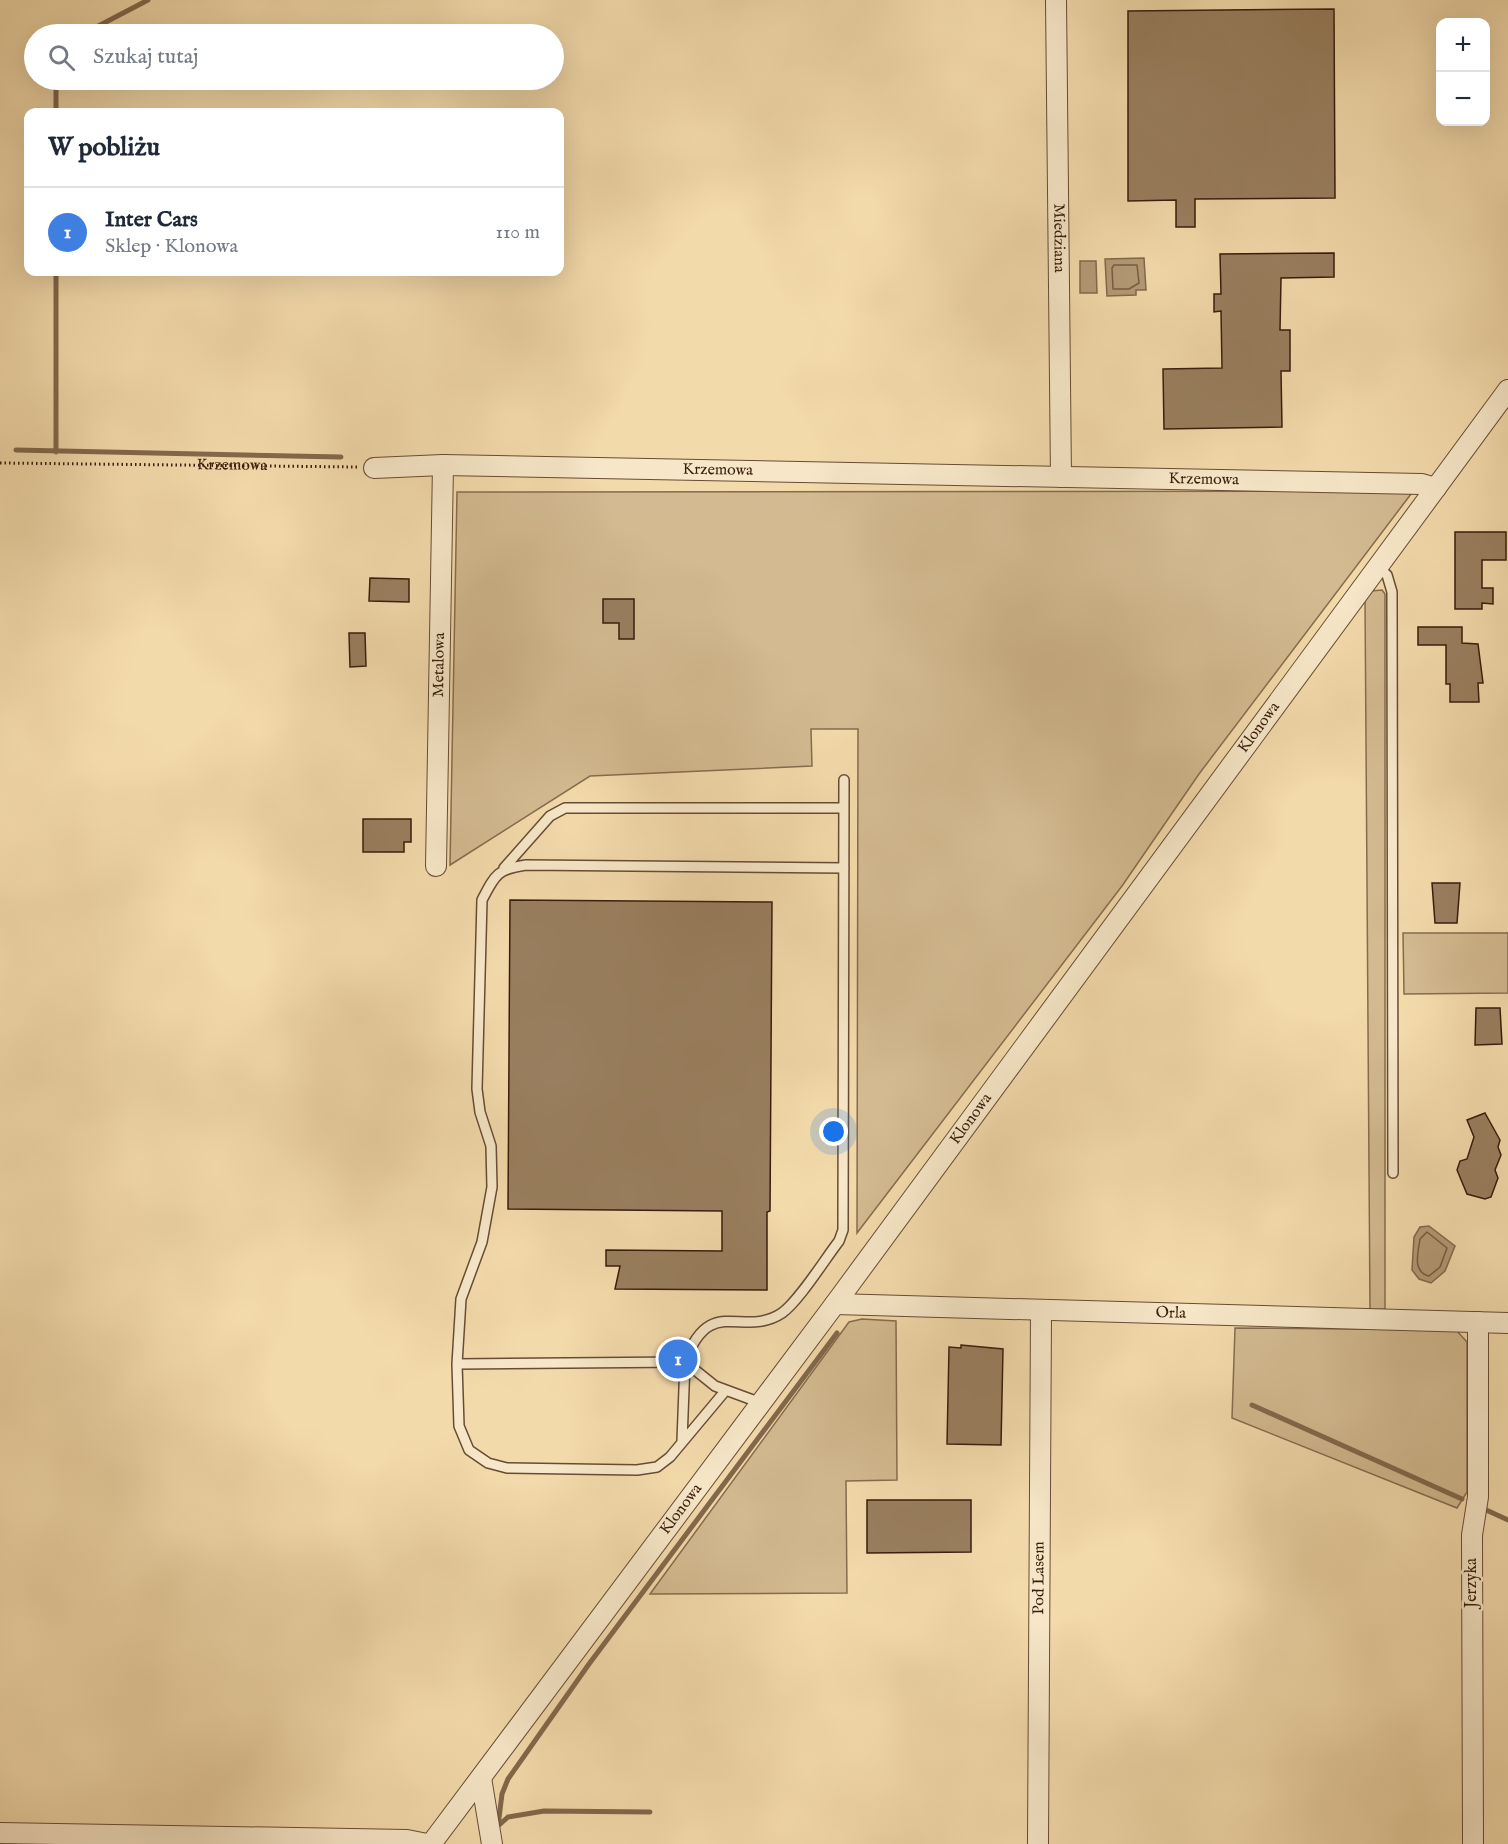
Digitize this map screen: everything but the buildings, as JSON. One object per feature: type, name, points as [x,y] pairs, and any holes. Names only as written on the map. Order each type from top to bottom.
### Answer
[{"type":"street","name":"Miedziana","points":[[1056,0],[1060,477]]},
{"type":"street","name":"Klonowa","points":[[429,1844],[481,1778],[835,1304],[1508,390]]},
{"type":"street","name":"Krzemowa","points":[[374,468],[443,465],[1422,484],[1436,488]]},
{"type":"street","name":"Metalowa","points":[[436,866],[443,465]]},
{"type":"street","name":"Orla","points":[[835,1304],[1041,1312],[1508,1323]]},
{"type":"street","name":"Pod Lasem","points":[[1038,1844],[1041,1312]]},
{"type":"street","name":"Jerzyka","points":[[1473,1844],[1472,1535],[1478,1497],[1478,1322]]},
{"type":"street","points":[[481,1778],[492,1844]]},
{"type":"street","points":[[0,1833],[395,1840],[429,1844]]},
{"type":"lane","points":[[1377,566],[1387,574],[1392,592],[1393,1173]]},
{"type":"lane","points":[[682,1442],[685,1362],[695,1340],[706,1328],[716,1323],[761,1320],[782,1312],[839,1241],[843,1230],[844,780]]},
{"type":"lane","points":[[726,1390],[670,1457],[657,1467],[637,1470],[507,1468],[488,1463],[469,1450],[459,1426],[457,1364],[461,1299],[482,1242],[492,1187],[491,1146],[480,1112],[477,1089],[482,900],[493,878],[550,816],[565,808],[844,808]]},
{"type":"lane","points":[[504,868],[538,865],[844,868]]},
{"type":"lane","points":[[457,1364],[685,1362],[715,1386],[761,1403]]},
{"type":"path","name":"Krzemowa","points":[[0,463],[374,468]]},
{"type":"shaded area","points":[[1403,491],[1411,494],[1199,774],[1122,886],[857,1233],[858,729],[811,729],[812,766],[590,776],[450,865],[457,492]]},
{"type":"shaded area","points":[[1382,590],[1385,594],[1385,1309],[1370,1310],[1365,600],[1371,591]]},
{"type":"shaded area","points":[[1403,933],[1508,933],[1508,993],[1404,994]]},
{"type":"shaded area","points":[[862,1319],[896,1321],[897,1480],[846,1481],[847,1593],[650,1594],[849,1322]]},
{"type":"shaded area","points":[[1235,1328],[1456,1330],[1467,1342],[1467,1492],[1457,1508],[1232,1418]]},
{"type":"water","points":[[1144,258],[1146,290],[1136,290],[1136,295],[1107,296],[1105,259]]},
{"type":"water","points":[[1080,261],[1096,261],[1097,293],[1080,293]]},
{"type":"water","points":[[1429,1226],[1455,1246],[1445,1271],[1431,1283],[1419,1279],[1412,1270],[1414,1237],[1420,1227]]},
{"type":"waterway","points":[[102,24],[148,0]]},
{"type":"waterway","points":[[56,90],[56,108]]},
{"type":"waterway","points":[[56,276],[56,452]]},
{"type":"waterway","points":[[16,450],[341,457]]},
{"type":"waterway","points":[[650,1812],[544,1811],[508,1817],[498,1826],[502,1794],[508,1779],[589,1664],[837,1333]]},
{"type":"waterway","points":[[1252,1405],[1462,1499]]},
{"type":"waterway","points":[[1484,1509],[1508,1520]]},
{"type":"place","name":"Inter Cars","points":[[678,1359]]}]
